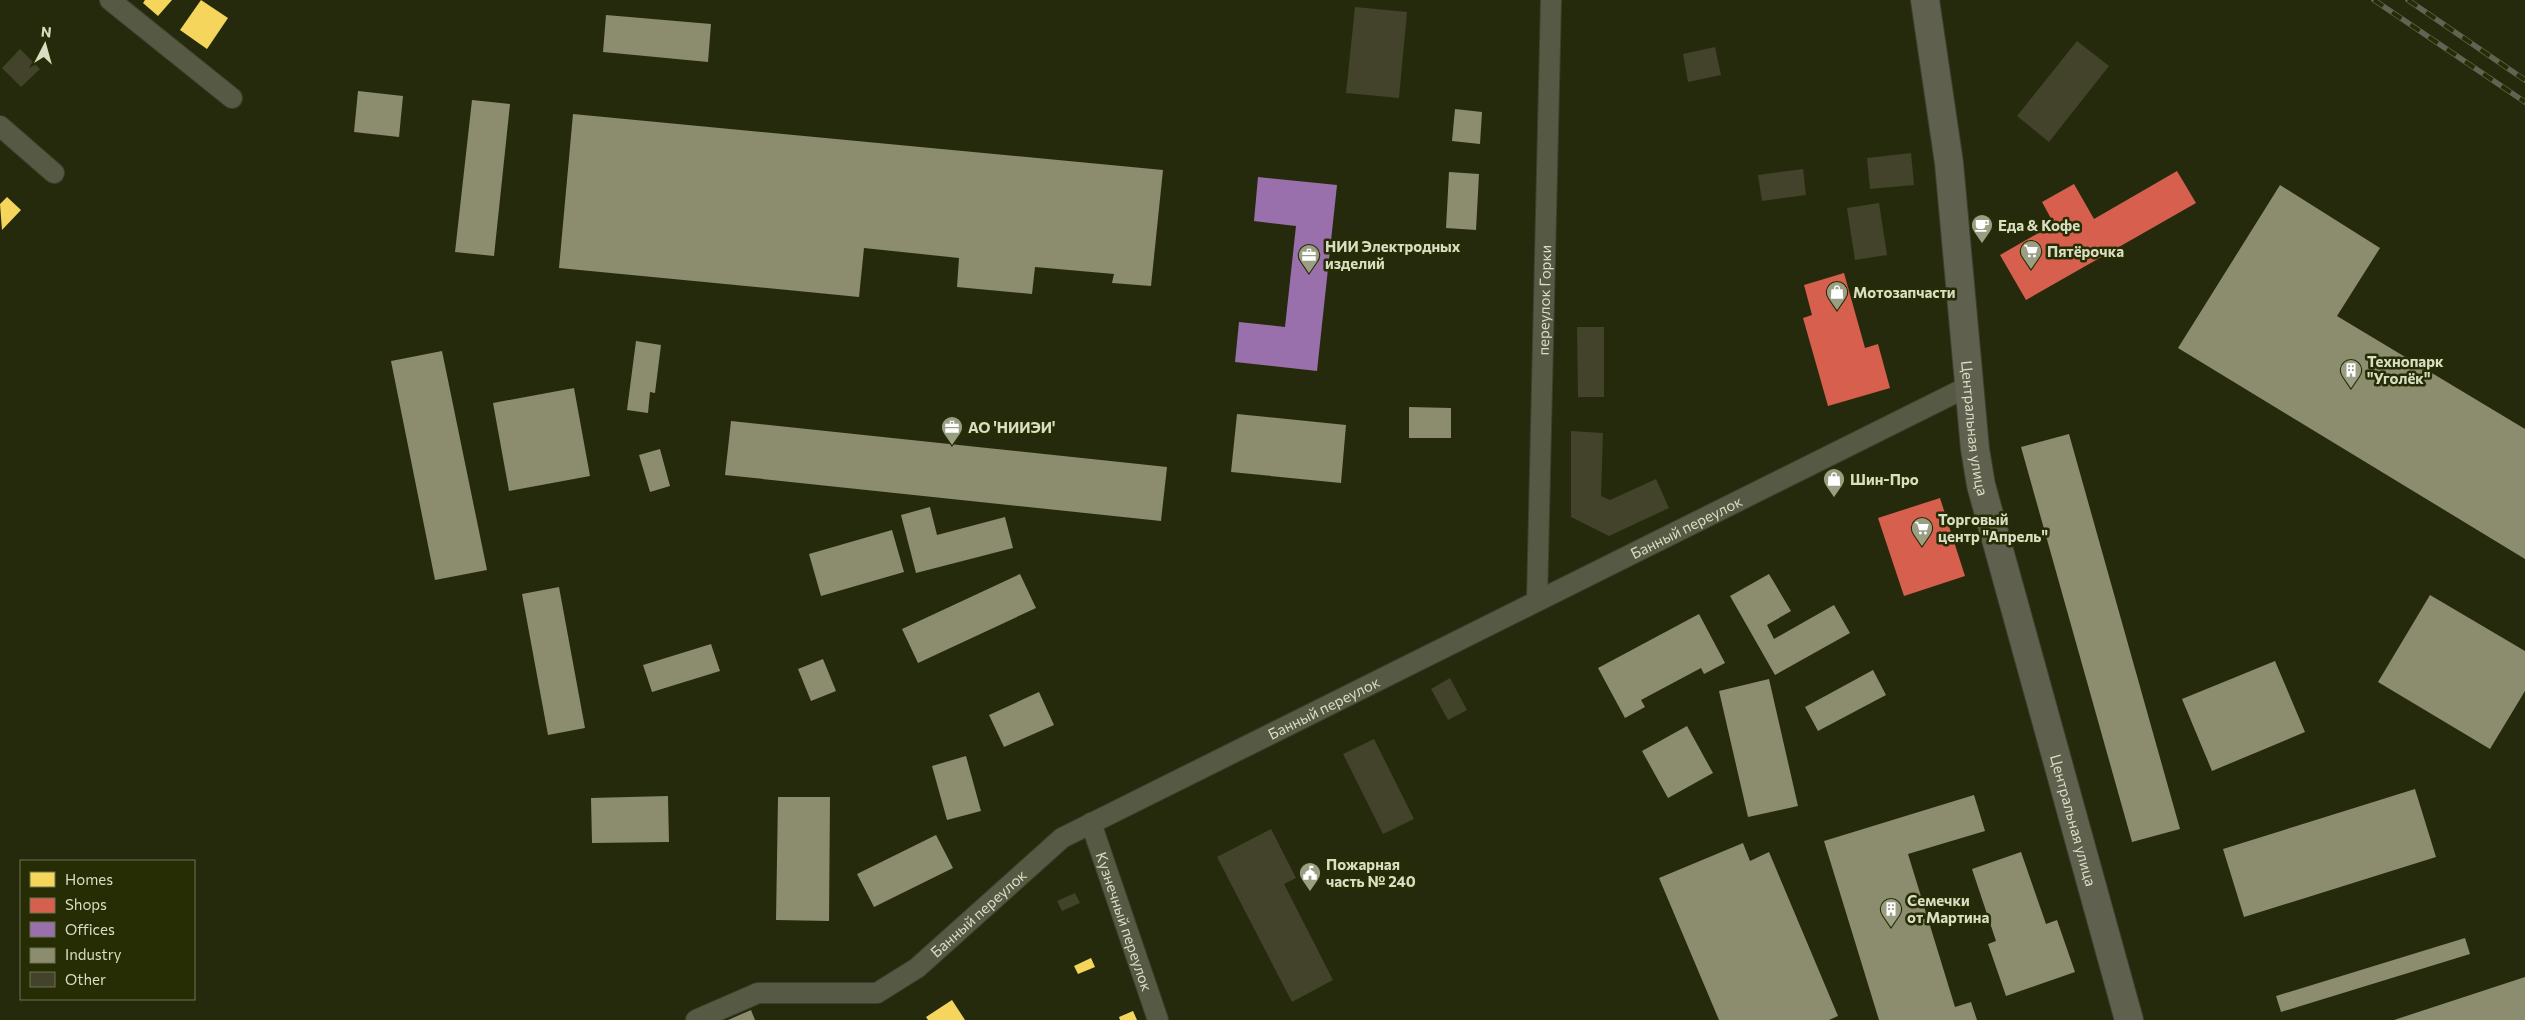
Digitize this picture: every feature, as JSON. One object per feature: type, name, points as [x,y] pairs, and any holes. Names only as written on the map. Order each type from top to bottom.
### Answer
[{"type":"main road","name":"Центральная улица","points":[[1925,0],[1949,163],[1971,385],[1975,449],[1990,521],[2130,1020]]},
{"type":"street","points":[[110,0],[232,98]]},
{"type":"street","name":"переулок Горки","points":[[1537,600],[1551,0]]},
{"type":"street","points":[[0,126],[54,173]]},
{"type":"street","name":"Банный переулок","points":[[696,1020],[758,993],[877,993],[917,968],[1062,838],[1971,385]]},
{"type":"street","name":"Кузнечный переулок","points":[[1091,824],[1158,1020]]},
{"type":"building: Homes","points":[[145,0],[172,0],[158,16],[143,3]]},
{"type":"building: Homes","points":[[201,0],[228,18],[207,49],[180,30]]},
{"type":"building: Homes","points":[[7,197],[21,210],[2,230],[0,204]]},
{"type":"building: Homes","points":[[1091,958],[1095,967],[1078,974],[1074,966]]},
{"type":"building: Homes","points":[[952,1000],[965,1020],[928,1020],[926,1017]]},
{"type":"building: Homes","points":[[1133,1011],[1137,1020],[1120,1020],[1119,1017]]},
{"type":"building: Shops","points":[[2177,171],[2196,203],[2026,300],[2000,255],[2054,224],[2042,202],[2074,184],[2094,219]]},
{"type":"building: Shops","points":[[1844,273],[1865,348],[1878,344],[1890,388],[1828,406],[1803,318],[1812,315],[1804,285]]},
{"type":"building: Shops","name":"Торговый центр \"Апрель\"","points":[[1940,498],[1965,576],[1904,596],[1878,518]]},
{"type":"building: Offices","name":"НИИ Электродных изделий","points":[[1258,177],[1337,185],[1317,371],[1235,362],[1239,322],[1285,327],[1296,226],[1254,221]]},
{"type":"building: Industry","points":[[606,15],[711,24],[708,62],[603,52]]},
{"type":"building: Industry","points":[[358,91],[403,96],[399,137],[354,132]]},
{"type":"building: Industry","points":[[472,100],[510,104],[494,256],[455,252]]},
{"type":"building: Industry","points":[[1455,109],[1482,112],[1480,144],[1452,141]]},
{"type":"building: Industry","points":[[573,114],[1163,170],[1151,286],[1112,283],[1114,274],[1035,267],[1032,294],[957,287],[959,258],[864,248],[859,297],[559,268]]},
{"type":"building: Industry","points":[[1449,172],[1479,174],[1476,230],[1446,228]]},
{"type":"building: Industry","name":"Технопарк \"Уголёк\"","points":[[2280,185],[2380,248],[2337,316],[2525,429],[2525,559],[2178,348]]},
{"type":"building: Industry","points":[[636,341],[661,345],[655,393],[650,392],[648,413],[627,410]]},
{"type":"building: Industry","points":[[442,351],[487,570],[435,580],[391,361]]},
{"type":"building: Industry","points":[[574,388],[590,476],[509,491],[493,403]]},
{"type":"building: Industry","points":[[1409,407],[1451,408],[1451,438],[1409,438]]},
{"type":"building: Industry","points":[[1237,414],[1346,425],[1341,483],[1231,472]]},
{"type":"building: Industry","points":[[731,421],[1167,467],[1161,521],[725,475]]},
{"type":"building: Industry","points":[[2069,434],[2180,829],[2132,842],[2021,447]]},
{"type":"building: Industry","points":[[660,449],[670,486],[650,492],[639,455]]},
{"type":"building: Industry","points":[[930,507],[937,535],[1005,517],[1013,548],[916,573],[901,515]]},
{"type":"building: Industry","points":[[892,530],[904,572],[821,596],[809,554]]},
{"type":"building: Industry","points":[[1020,574],[1036,608],[918,663],[902,629]]},
{"type":"building: Industry","points":[[1769,574],[1791,611],[1767,625],[1774,639],[1834,605],[1850,633],[1775,675],[1730,596]]},
{"type":"building: Industry","points":[[559,587],[585,728],[548,735],[522,594]]},
{"type":"building: Industry","points":[[2430,595],[2525,651],[2525,691],[2490,749],[2378,682]]},
{"type":"building: Industry","points":[[1699,614],[1725,663],[1704,674],[1701,668],[1641,700],[1645,707],[1625,718],[1598,668]]},
{"type":"building: Industry","points":[[711,644],[720,671],[652,692],[643,665]]},
{"type":"building: Industry","points":[[823,659],[836,691],[811,701],[798,669]]},
{"type":"building: Industry","points":[[2275,661],[2305,732],[2212,771],[2182,699]]},
{"type":"building: Industry","points":[[1873,670],[1886,695],[1818,731],[1805,707]]},
{"type":"building: Industry","points":[[1769,679],[1798,806],[1748,817],[1719,691]]},
{"type":"building: Industry","points":[[1039,692],[1054,725],[1004,747],[989,715]]},
{"type":"building: Industry","points":[[1687,726],[1713,773],[1668,798],[1642,751]]},
{"type":"building: Industry","points":[[966,756],[981,811],[947,820],[932,766]]},
{"type":"building: Industry","points":[[2415,789],[2436,857],[2244,917],[2223,849]]},
{"type":"building: Industry","name":"Семечки от Мартина","points":[[1974,795],[1985,831],[1908,854],[1955,1007],[1971,1002],[1977,1020],[1879,1020],[1824,841]]},
{"type":"building: Industry","points":[[668,796],[669,842],[592,843],[591,798]]},
{"type":"building: Industry","points":[[778,797],[830,797],[829,921],[776,920]]},
{"type":"building: Industry","points":[[936,835],[953,868],[874,907],[857,874]]},
{"type":"building: Industry","points":[[1743,843],[1750,861],[1769,852],[1838,1016],[1829,1020],[1719,1020],[1659,878]]},
{"type":"building: Industry","points":[[2021,852],[2046,924],[2057,920],[2075,972],[2006,996],[1988,944],[1996,941],[1972,869]]},
{"type":"building: Industry","points":[[2465,938],[2470,954],[2281,1012],[2276,996]]},
{"type":"building: Industry","points":[[2525,977],[2525,1020],[2394,1020]]},
{"type":"building: Industry","points":[[751,1010],[755,1020],[728,1020]]},
{"type":"building: Other","points":[[1355,7],[1407,12],[1399,98],[1346,93]]},
{"type":"building: Other","points":[[2077,41],[2109,66],[2049,142],[2017,116]]},
{"type":"building: Other","points":[[1715,47],[1721,75],[1688,82],[1683,54]]},
{"type":"building: Other","points":[[20,49],[40,69],[21,87],[2,68]]},
{"type":"building: Other","points":[[1911,153],[1914,185],[1870,189],[1867,158]]},
{"type":"building: Other","points":[[1803,169],[1806,195],[1762,201],[1758,175]]},
{"type":"building: Other","points":[[1879,203],[1887,255],[1855,260],[1847,208]]},
{"type":"building: Other","points":[[1577,327],[1604,327],[1604,397],[1578,397]]},
{"type":"building: Other","points":[[1571,431],[1603,433],[1601,496],[1610,500],[1656,479],[1669,508],[1609,536],[1571,517]]},
{"type":"building: Other","points":[[1450,678],[1467,710],[1448,720],[1431,689]]},
{"type":"building: Other","points":[[1374,739],[1414,819],[1383,834],[1343,754]]},
{"type":"building: Other","points":[[1271,829],[1296,878],[1284,884],[1333,980],[1292,1002],[1217,857]]},
{"type":"building: Other","points":[[1075,893],[1080,903],[1062,911],[1057,901]]},
{"type":"railway","points":[[2374,0],[2525,102]]},
{"type":"railway","points":[[2408,0],[2525,80]]},
{"type":"place","name":"Еда & Кофе","points":[[1982,244]]},
{"type":"place","name":"Пятёрочка","points":[[2031,270]]},
{"type":"place","name":"НИИ Электродных изделий","points":[[1309,274]]},
{"type":"place","name":"Мотозапчасти","points":[[1837,311]]},
{"type":"place","name":"Технопарк \"Уголёк\"","points":[[2351,389]]},
{"type":"place","name":"АО 'НИИЭИ'","points":[[952,446]]},
{"type":"place","name":"Шин-Про","points":[[1834,498]]},
{"type":"place","name":"Торговый центр \"Апрель\"","points":[[1922,547]]},
{"type":"place","name":"Пожарная часть № 240","points":[[1310,892]]},
{"type":"place","name":"Семечки от Мартина","points":[[1891,928]]}]
